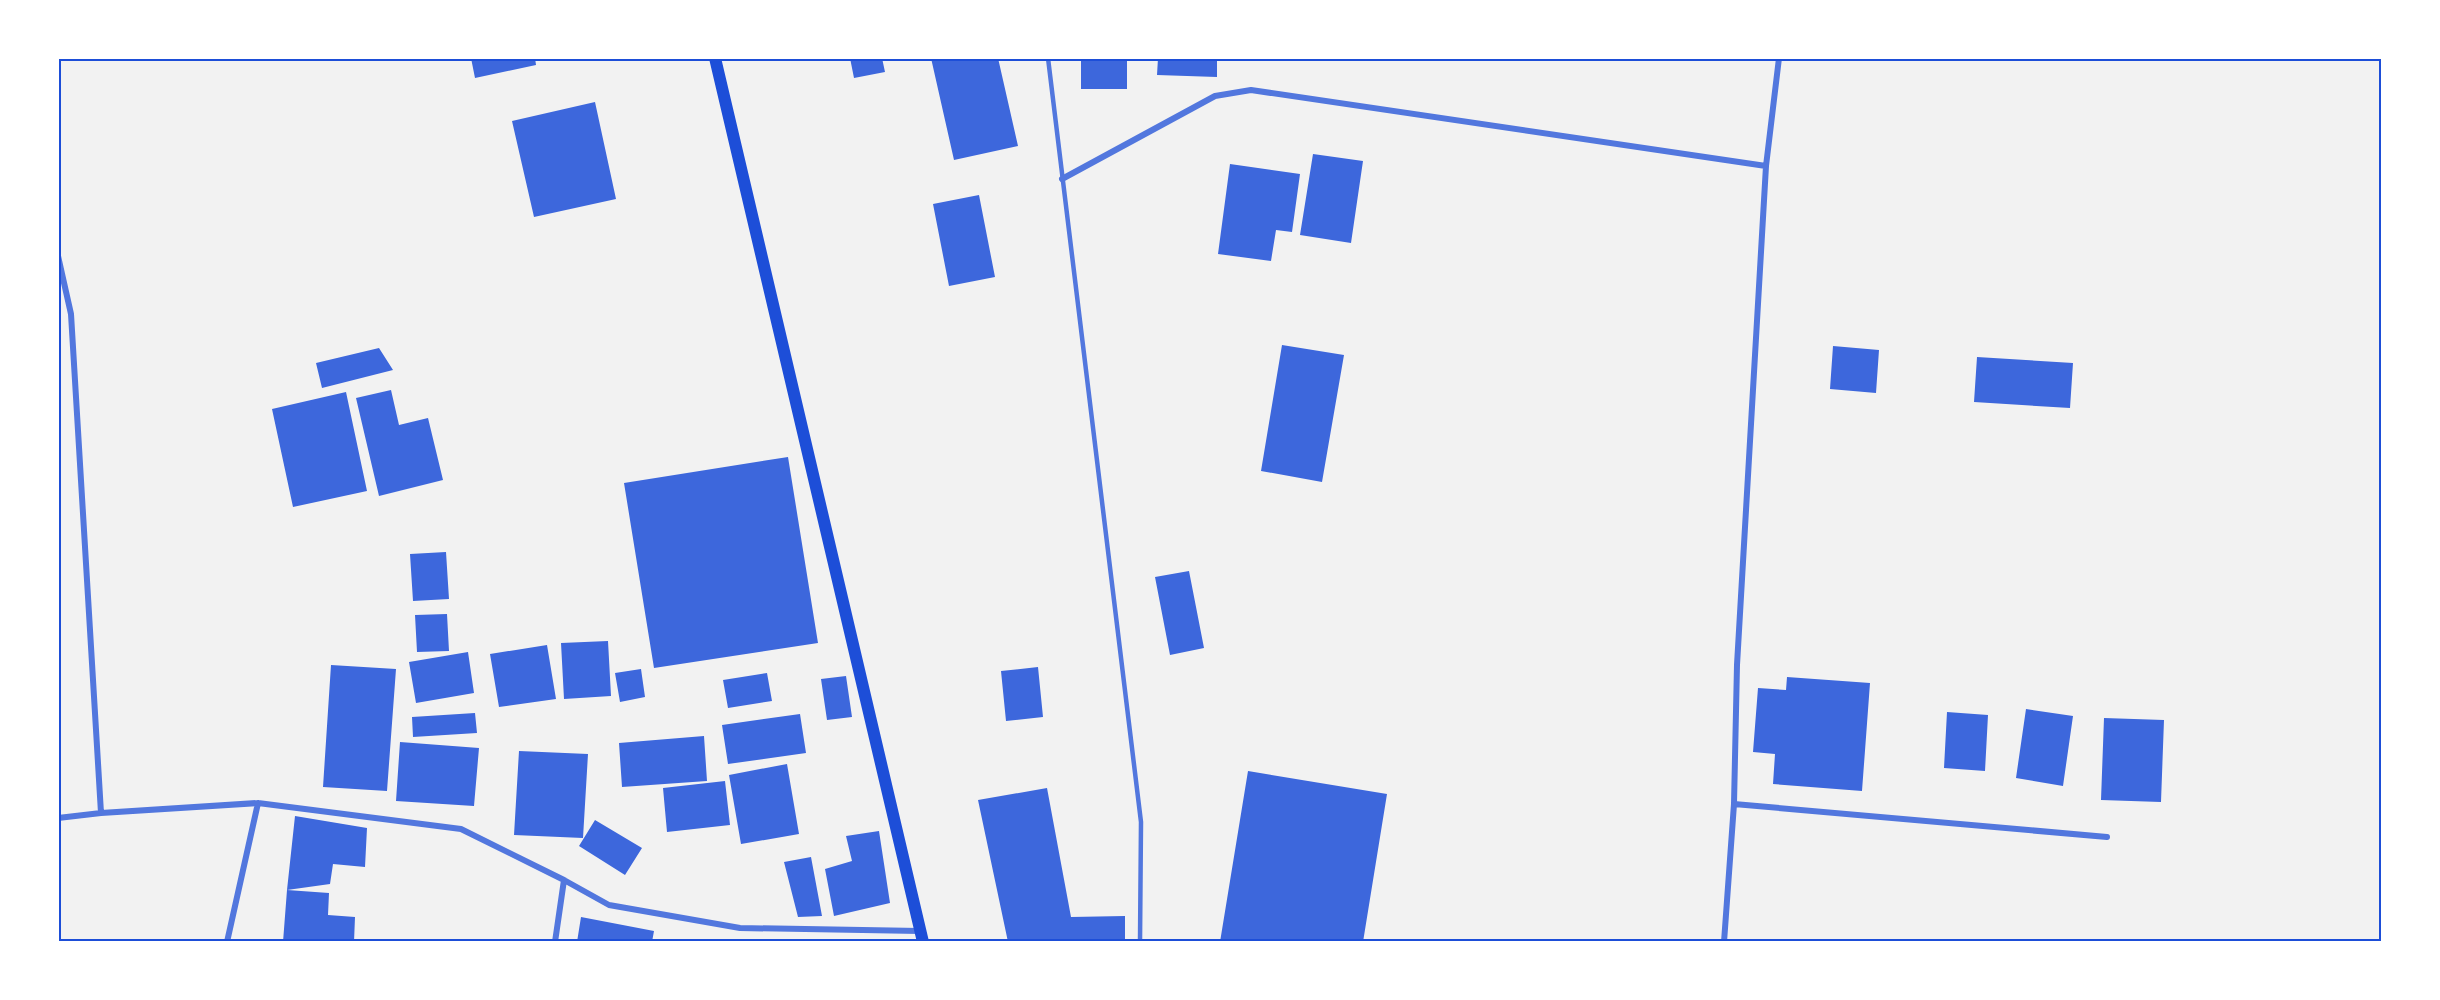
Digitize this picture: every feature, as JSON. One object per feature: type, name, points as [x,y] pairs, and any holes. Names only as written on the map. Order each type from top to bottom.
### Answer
[{"type":"main road","points":[[715,58],[922,936]]},
{"type":"street","points":[[1724,942],[1734,804],[1737,665],[1766,166],[1779,58]]},
{"type":"street","points":[[1062,179],[1215,96],[1251,90],[1766,166]]},
{"type":"street","points":[[58,256],[71,314],[101,813]]},
{"type":"street","points":[[58,818],[258,803],[461,829],[609,905],[740,928],[922,936]]},
{"type":"street","points":[[227,942],[258,803]]},
{"type":"street","points":[[1734,804],[2107,837]]},
{"type":"street","points":[[555,942],[564,880]]},
{"type":"lane","points":[[1048,58],[1141,822],[1140,942]]},
{"type":"building","points":[[471,58],[535,58],[536,65],[475,78]]},
{"type":"building","points":[[850,58],[882,58],[885,72],[854,78]]},
{"type":"building","points":[[931,58],[998,58],[1018,146],[954,160]]},
{"type":"building","points":[[1081,58],[1127,58],[1127,89],[1081,89]]},
{"type":"building","points":[[1158,58],[1217,58],[1217,77],[1157,75]]},
{"type":"building","points":[[595,102],[616,199],[534,217],[512,121]]},
{"type":"building","points":[[1313,154],[1363,161],[1351,243],[1300,235]]},
{"type":"building","points":[[1230,164],[1300,174],[1292,232],[1276,230],[1271,261],[1218,254]]},
{"type":"building","points":[[979,195],[995,277],[949,286],[933,204]]},
{"type":"building","points":[[1282,345],[1344,355],[1322,482],[1261,471]]},
{"type":"building","points":[[1833,346],[1879,350],[1876,393],[1830,389]]},
{"type":"building","points":[[379,348],[393,370],[322,388],[316,363]]},
{"type":"building","points":[[1977,357],[2073,363],[2070,408],[1974,402]]},
{"type":"building","points":[[391,390],[399,425],[428,418],[443,480],[379,496],[356,398]]},
{"type":"building","points":[[346,392],[367,491],[293,507],[272,409]]},
{"type":"building","points":[[788,457],[818,643],[654,668],[624,483]]},
{"type":"building","points":[[446,552],[449,599],[413,601],[410,554]]},
{"type":"building","points":[[1189,571],[1204,648],[1170,655],[1155,577]]},
{"type":"building","points":[[447,614],[449,651],[417,652],[415,615]]},
{"type":"building","points":[[608,641],[611,696],[564,699],[561,643]]},
{"type":"building","points":[[547,645],[556,699],[499,707],[490,654]]},
{"type":"building","points":[[468,652],[474,693],[416,703],[409,662]]},
{"type":"building","points":[[331,665],[396,669],[387,791],[323,787]]},
{"type":"building","points":[[1038,667],[1043,717],[1006,721],[1001,671]]},
{"type":"building","points":[[641,669],[645,697],[620,702],[615,673]]},
{"type":"building","points":[[767,673],[772,701],[728,708],[723,680]]},
{"type":"building","points":[[846,676],[852,717],[827,720],[821,679]]},
{"type":"building","points":[[1787,677],[1870,683],[1862,791],[1773,784],[1775,754],[1753,752],[1758,688],[1786,690]]},
{"type":"building","points":[[2026,709],[2073,716],[2063,786],[2016,778]]},
{"type":"building","points":[[1947,712],[1988,715],[1985,771],[1944,768]]},
{"type":"building","points":[[475,713],[477,733],[413,737],[412,717]]},
{"type":"building","points":[[800,714],[806,753],[728,764],[722,725]]},
{"type":"building","points":[[2104,718],[2164,720],[2161,802],[2101,800]]},
{"type":"building","points":[[704,736],[707,781],[622,787],[619,743]]},
{"type":"building","points":[[400,742],[479,748],[474,806],[396,801]]},
{"type":"building","points":[[519,751],[588,754],[583,838],[514,835]]},
{"type":"building","points":[[787,764],[799,834],[741,844],[729,775]]},
{"type":"building","points":[[1248,771],[1387,794],[1363,942],[1220,942]]},
{"type":"building","points":[[725,781],[730,825],[667,832],[663,788]]},
{"type":"building","points":[[1047,788],[1071,917],[1125,916],[1125,942],[1008,942],[978,800]]},
{"type":"building","points":[[295,816],[367,828],[365,867],[333,864],[330,884],[287,890]]},
{"type":"building","points":[[595,820],[642,848],[625,875],[579,846]]},
{"type":"building","points":[[879,831],[890,903],[834,916],[825,869],[852,861],[846,836]]},
{"type":"building","points":[[811,857],[822,916],[798,917],[784,862]]},
{"type":"building","points":[[287,890],[329,893],[328,915],[355,917],[354,942],[283,942]]},
{"type":"building","points":[[581,917],[654,931],[652,942],[577,942]]}]
